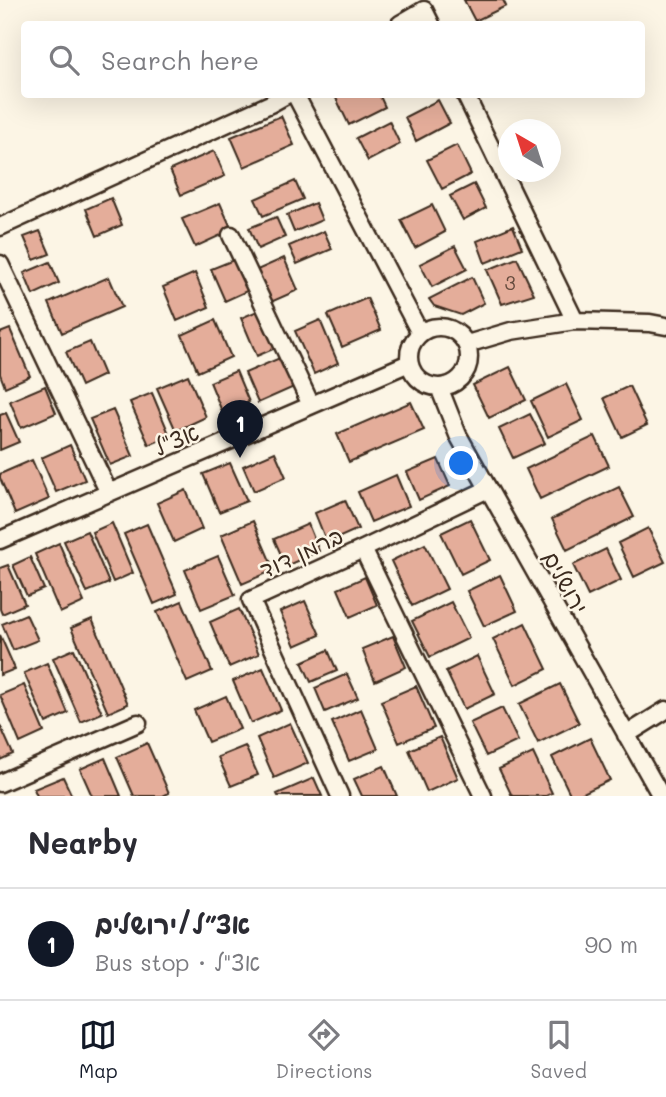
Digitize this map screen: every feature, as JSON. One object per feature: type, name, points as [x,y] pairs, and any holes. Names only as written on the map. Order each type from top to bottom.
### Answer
[{"type":"street","points":[[405,21],[424,9],[430,21]]},
{"type":"street","points":[[0,227],[281,98]]},
{"type":"street","points":[[297,98],[420,332]]},
{"type":"street","points":[[467,98],[575,321]]},
{"type":"street","points":[[231,235],[311,405]]},
{"type":"street","points":[[0,264],[109,493]]},
{"type":"street","points":[[467,345],[510,331],[575,321],[650,323],[666,326]]},
{"type":"street","points":[[437,326],[446,327],[455,331],[467,345],[468,364],[458,381],[449,386],[429,386],[419,381],[412,373],[409,363],[410,346],[420,332],[437,326]]},
{"type":"street","name":"אצ\"ל","points":[[0,540],[409,363]]},
{"type":"street","name":"ירושלים","points":[[439,387],[458,435],[661,796]]},
{"type":"street","name":"ברמן דוד","points":[[340,796],[251,600],[488,489]]},
{"type":"street","points":[[363,549],[483,796]]},
{"type":"street","points":[[626,735],[666,710]]},
{"type":"street","points":[[0,783],[138,723]]},
{"type":"building","points":[[464,0],[503,0],[506,6],[475,21]]},
{"type":"building","points":[[336,98],[381,98],[385,107],[349,125]]},
{"type":"building","points":[[438,100],[450,123],[416,141],[405,117]]},
{"type":"building","points":[[281,116],[294,145],[244,167],[231,137]]},
{"type":"building","points":[[389,121],[400,144],[368,161],[356,138]]},
{"type":"building","points":[[457,145],[471,174],[442,189],[427,160]]},
{"type":"building","points":[[214,151],[225,176],[181,195],[170,170]]},
{"type":"building","points":[[295,181],[303,199],[263,216],[255,199]]},
{"type":"building","points":[[474,184],[486,208],[463,220],[450,196]]},
{"type":"building","points":[[111,198],[122,225],[97,236],[86,209]]},
{"type":"building","points":[[220,203],[232,230],[195,247],[182,219]]},
{"type":"building","points":[[315,203],[322,220],[294,232],[287,215]]},
{"type":"building","points":[[432,205],[445,232],[415,248],[401,220]]},
{"type":"building","points":[[276,217],[285,237],[258,249],[249,228]]},
{"type":"building","points":[[513,226],[522,248],[485,263],[477,241]]},
{"type":"building","points":[[40,231],[50,254],[34,260],[24,237]]},
{"type":"building","points":[[324,231],[332,249],[297,264],[289,246]]},
{"type":"building","points":[[455,246],[467,269],[432,287],[420,264]]},
{"type":"building","points":[[284,258],[298,290],[271,302],[257,270]]},
{"type":"building","points":[[517,258],[534,294],[502,304],[487,270]]},
{"type":"building","points":[[236,259],[249,290],[225,301],[211,269]]},
{"type":"building","points":[[50,262],[59,283],[33,295],[24,273]]},
{"type":"building","points":[[195,273],[209,307],[177,321],[163,287]]},
{"type":"building","points":[[109,277],[122,307],[62,333],[49,303]]},
{"type":"building","points":[[472,277],[484,303],[461,315],[434,306],[429,299]]},
{"type":"building","points":[[367,298],[381,330],[342,347],[328,315]]},
{"type":"building","points":[[262,309],[278,347],[257,356],[241,318]]},
{"type":"building","points":[[215,320],[231,357],[198,372],[182,335]]},
{"type":"building","points":[[320,320],[338,363],[314,374],[295,331]]},
{"type":"building","points":[[10,329],[30,376],[5,387],[0,374],[0,333]]},
{"type":"building","points":[[90,342],[104,375],[81,386],[66,352]]},
{"type":"building","points":[[282,357],[294,387],[258,403],[245,373]]},
{"type":"building","points":[[510,367],[526,400],[489,418],[473,385]]},
{"type":"building","points":[[236,371],[249,402],[223,414],[210,382]]},
{"type":"building","points":[[188,375],[206,417],[176,431],[157,388]]},
{"type":"building","points":[[566,384],[583,420],[548,437],[531,401]]},
{"type":"building","points":[[45,386],[56,413],[21,428],[10,401]]},
{"type":"building","points":[[629,386],[647,425],[622,437],[604,398]]},
{"type":"building","points":[[152,393],[170,436],[149,445],[130,402]]},
{"type":"building","points":[[411,402],[424,430],[349,462],[337,434]]},
{"type":"building","points":[[113,410],[133,456],[110,465],[90,419]]},
{"type":"building","points":[[6,413],[19,442],[0,450],[0,415]]},
{"type":"building","points":[[530,414],[545,443],[513,458],[499,429]]},
{"type":"building","points":[[595,436],[609,466],[540,499],[526,469]]},
{"type":"building","points":[[70,445],[85,480],[56,492],[41,458]]},
{"type":"building","points":[[275,452],[286,477],[254,491],[243,466]]},
{"type":"building","points":[[438,459],[450,486],[419,500],[407,472]]},
{"type":"building","points":[[32,460],[49,499],[15,514],[0,474]]},
{"type":"building","points":[[230,463],[247,501],[219,512],[203,474]]},
{"type":"building","points":[[396,475],[409,506],[371,522],[358,492]]},
{"type":"building","points":[[619,487],[634,517],[567,550],[552,519]]},
{"type":"building","points":[[186,490],[202,529],[174,542],[157,503]]},
{"type":"building","points":[[345,500],[358,529],[327,543],[315,513]]},
{"type":"building","points":[[470,519],[490,560],[461,574],[441,533]]},
{"type":"building","points":[[253,521],[274,570],[242,584],[221,535]]},
{"type":"building","points":[[112,523],[133,573],[113,582],[92,532]]},
{"type":"building","points":[[147,524],[177,594],[154,604],[124,534]]},
{"type":"building","points":[[308,524],[319,551],[286,566],[274,539]]},
{"type":"building","points":[[648,528],[665,562],[634,577],[618,543]]},
{"type":"building","points":[[87,531],[109,583],[87,592],[64,541]]},
{"type":"building","points":[[59,543],[84,602],[60,613],[35,554]]},
{"type":"building","points":[[425,544],[447,589],[412,606],[391,561]]},
{"type":"building","points":[[606,549],[621,580],[588,596],[573,565]]},
{"type":"building","points":[[218,556],[235,595],[201,609],[185,570]]},
{"type":"building","points":[[30,557],[44,589],[27,596],[13,565]]},
{"type":"building","points":[[8,565],[25,604],[2,614],[0,568]]},
{"type":"building","points":[[500,575],[517,611],[484,626],[467,591]]},
{"type":"building","points":[[365,577],[377,605],[350,617],[338,589]]},
{"type":"building","points":[[182,601],[212,671],[187,682],[157,612]]},
{"type":"building","points":[[305,601],[320,635],[295,646],[280,612]]},
{"type":"building","points":[[451,602],[469,638],[430,657],[412,621]]},
{"type":"building","points":[[239,609],[259,654],[229,667],[210,622]]},
{"type":"building","points":[[26,614],[38,640],[13,650],[2,624]]},
{"type":"building","points":[[92,619],[128,704],[108,713],[71,628]]},
{"type":"building","points":[[525,623],[547,669],[515,685],[493,639]]},
{"type":"building","points":[[0,635],[15,669],[0,675]]},
{"type":"building","points":[[393,636],[406,667],[375,681],[362,649]]},
{"type":"building","points":[[74,649],[102,713],[81,722],[53,658]]},
{"type":"building","points":[[328,650],[337,671],[311,682],[302,662]]},
{"type":"building","points":[[477,656],[495,694],[464,709],[446,671]]},
{"type":"building","points":[[47,663],[68,713],[46,723],[24,673]]},
{"type":"building","points":[[263,668],[281,710],[251,723],[233,681]]},
{"type":"building","points":[[347,674],[358,698],[325,712],[315,688]]},
{"type":"building","points":[[560,684],[579,723],[538,743],[519,704]]},
{"type":"building","points":[[24,685],[44,732],[20,743],[0,695]]},
{"type":"building","points":[[416,686],[434,728],[399,743],[381,701]]},
{"type":"building","points":[[226,696],[240,729],[208,742],[194,710]]},
{"type":"building","points":[[502,708],[518,741],[486,756],[470,723]]},
{"type":"building","points":[[361,709],[378,749],[349,761],[332,722]]},
{"type":"building","points":[[290,723],[308,763],[274,778],[257,738]]},
{"type":"building","points":[[0,725],[13,754],[0,760]]},
{"type":"building","points":[[440,737],[458,778],[427,792],[409,750]]},
{"type":"building","points":[[590,738],[610,780],[577,796],[571,796],[552,757]]},
{"type":"building","points":[[147,743],[169,793],[163,796],[134,796],[117,757]]},
{"type":"building","points":[[245,746],[258,775],[231,786],[218,757]]},
{"type":"building","points":[[533,753],[552,793],[546,796],[512,796],[499,769]]},
{"type":"building","points":[[105,758],[121,796],[92,796],[80,769]]},
{"type":"building","points":[[384,766],[397,796],[362,796],[354,779]]},
{"type":"building","points":[[63,777],[72,796],[37,796],[34,789]]},
{"type":"building","points":[[314,778],[322,796],[277,794]]},
{"type":"place","name":"אצ״ל/ירושלים","points":[[240,458]]}]
